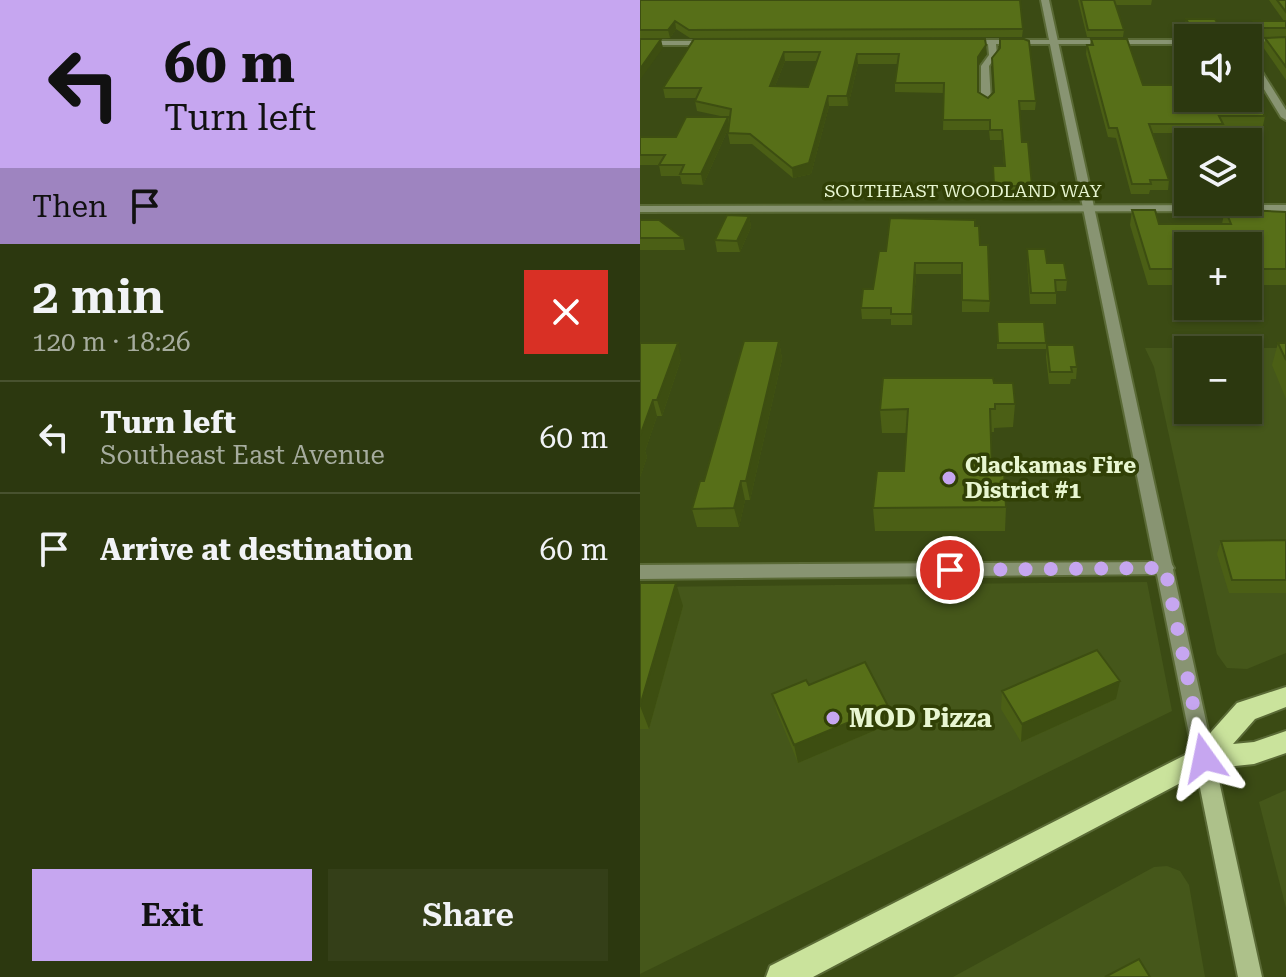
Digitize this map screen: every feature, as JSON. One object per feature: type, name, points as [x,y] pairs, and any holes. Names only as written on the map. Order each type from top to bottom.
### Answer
[{"type":"main road","points":[[781,977],[1204,758],[1246,711],[1286,697]]},
{"type":"main road","points":[[1204,758],[1254,753],[1286,742]]},
{"type":"main road","points":[[1204,758],[1250,977]]},
{"type":"street","points":[[1045,0],[1204,758]]},
{"type":"street","points":[[1262,42],[1286,41]]},
{"type":"street","points":[[948,42],[1174,42]]},
{"type":"street","points":[[986,102],[985,66],[993,55],[992,42]]},
{"type":"street","points":[[640,43],[723,43]]},
{"type":"street","points":[[1262,78],[1286,117]]},
{"type":"street","name":"SOUTHEAST WOODLAND WAY","points":[[640,209],[1286,208]]},
{"type":"street","points":[[640,572],[1165,568]]},
{"type":"shaded area","points":[[1145,348],[1174,348],[1174,424],[1262,424],[1262,348],[1286,348],[1286,653],[1247,669],[1227,668],[1217,654],[1154,367]]},
{"type":"shaded area","points":[[1147,582],[1172,711],[640,974],[640,587]]},
{"type":"shaded area","points":[[1286,790],[1286,908],[1259,802]]},
{"type":"shaded area","points":[[1167,866],[1180,871],[1189,885],[1205,977],[953,977],[1154,867]]},
{"type":"building","points":[[640,0],[1020,0],[1023,29],[689,30],[675,21],[668,30],[640,30]]},
{"type":"building","points":[[1081,0],[1114,0],[1124,30],[1088,30]]},
{"type":"building","points":[[1277,0],[1286,0],[1286,12]]},
{"type":"building","points":[[1186,19],[1215,19],[1218,24],[1189,24]]},
{"type":"building","points":[[1253,21],[1286,21],[1286,28],[1262,28],[1262,24]]},
{"type":"building","points":[[1286,37],[1286,67],[1265,38]]},
{"type":"building","points":[[640,39],[661,39],[640,69]]},
{"type":"building","points":[[694,39],[985,39],[986,45],[978,57],[978,92],[988,98],[994,92],[992,58],[1000,48],[1000,39],[1024,39],[1029,41],[1036,101],[1019,101],[1022,142],[1028,142],[1032,186],[994,186],[993,166],[1005,166],[1002,130],[990,130],[990,120],[943,120],[944,83],[895,83],[899,54],[857,54],[847,96],[828,96],[809,163],[792,168],[750,134],[728,133],[731,109],[695,101],[701,88],[663,88]],"holes":[[[784,52],[820,52],[808,87],[770,86]]]},
{"type":"building","points":[[1091,39],[1127,39],[1143,85],[1174,85],[1174,112],[1262,111],[1265,116],[1219,116],[1223,124],[1149,124],[1169,180],[1132,184],[1117,128],[1109,128],[1087,45],[1093,45]]},
{"type":"building","points":[[686,117],[728,117],[701,174],[680,174],[684,165],[659,165],[665,155],[640,155],[640,137],[676,137]]},
{"type":"building","points":[[1132,210],[1155,210],[1159,224],[1231,224],[1228,216],[1262,216],[1262,211],[1286,212],[1286,269],[1262,269],[1262,232],[1174,232],[1174,269],[1150,269]]},
{"type":"building","points":[[727,215],[749,216],[737,241],[715,240]]},
{"type":"building","points":[[890,218],[975,220],[975,226],[979,226],[980,245],[988,245],[990,301],[962,300],[962,263],[915,263],[912,314],[891,314],[891,308],[861,308],[863,289],[873,289],[879,251],[886,251]]},
{"type":"building","points":[[640,220],[659,220],[683,238],[640,238]]},
{"type":"building","points":[[1027,249],[1045,249],[1047,263],[1064,263],[1067,280],[1055,280],[1056,293],[1031,293]]},
{"type":"building","points":[[997,322],[1044,322],[1046,343],[998,343]]},
{"type":"building","points":[[744,341],[779,341],[746,481],[741,481],[734,508],[692,509],[700,481],[704,481]]},
{"type":"building","points":[[640,343],[678,343],[640,436]]},
{"type":"building","points":[[1278,343],[1286,343],[1286,360]]},
{"type":"building","points":[[1047,345],[1074,345],[1077,367],[1071,367],[1072,372],[1050,372]]},
{"type":"building","name":"Clackamas Fire District #1","points":[[883,378],[993,378],[994,383],[1013,383],[1015,404],[995,404],[995,409],[990,409],[992,471],[1004,471],[1006,507],[873,508],[877,471],[904,471],[908,409],[880,410]]},
{"type":"building","points":[[1286,540],[1286,580],[1232,580],[1221,541]]},
{"type":"building","points":[[640,583],[676,583],[640,706]]},
{"type":"building","points":[[1097,650],[1120,681],[1022,724],[1002,691]]},
{"type":"building","name":"MOD Pizza","points":[[865,662],[888,706],[794,745],[772,694],[806,680],[809,685]]},
{"type":"building","points":[[1139,959],[1150,977],[1105,977]]},
{"type":"place","name":"Clackamas Fire District #1","points":[[949,478]]},
{"type":"place","name":"MOD Pizza","points":[[833,718]]},
{"type":"route","points":[[950,570],[1165,568],[1204,758]]}]
